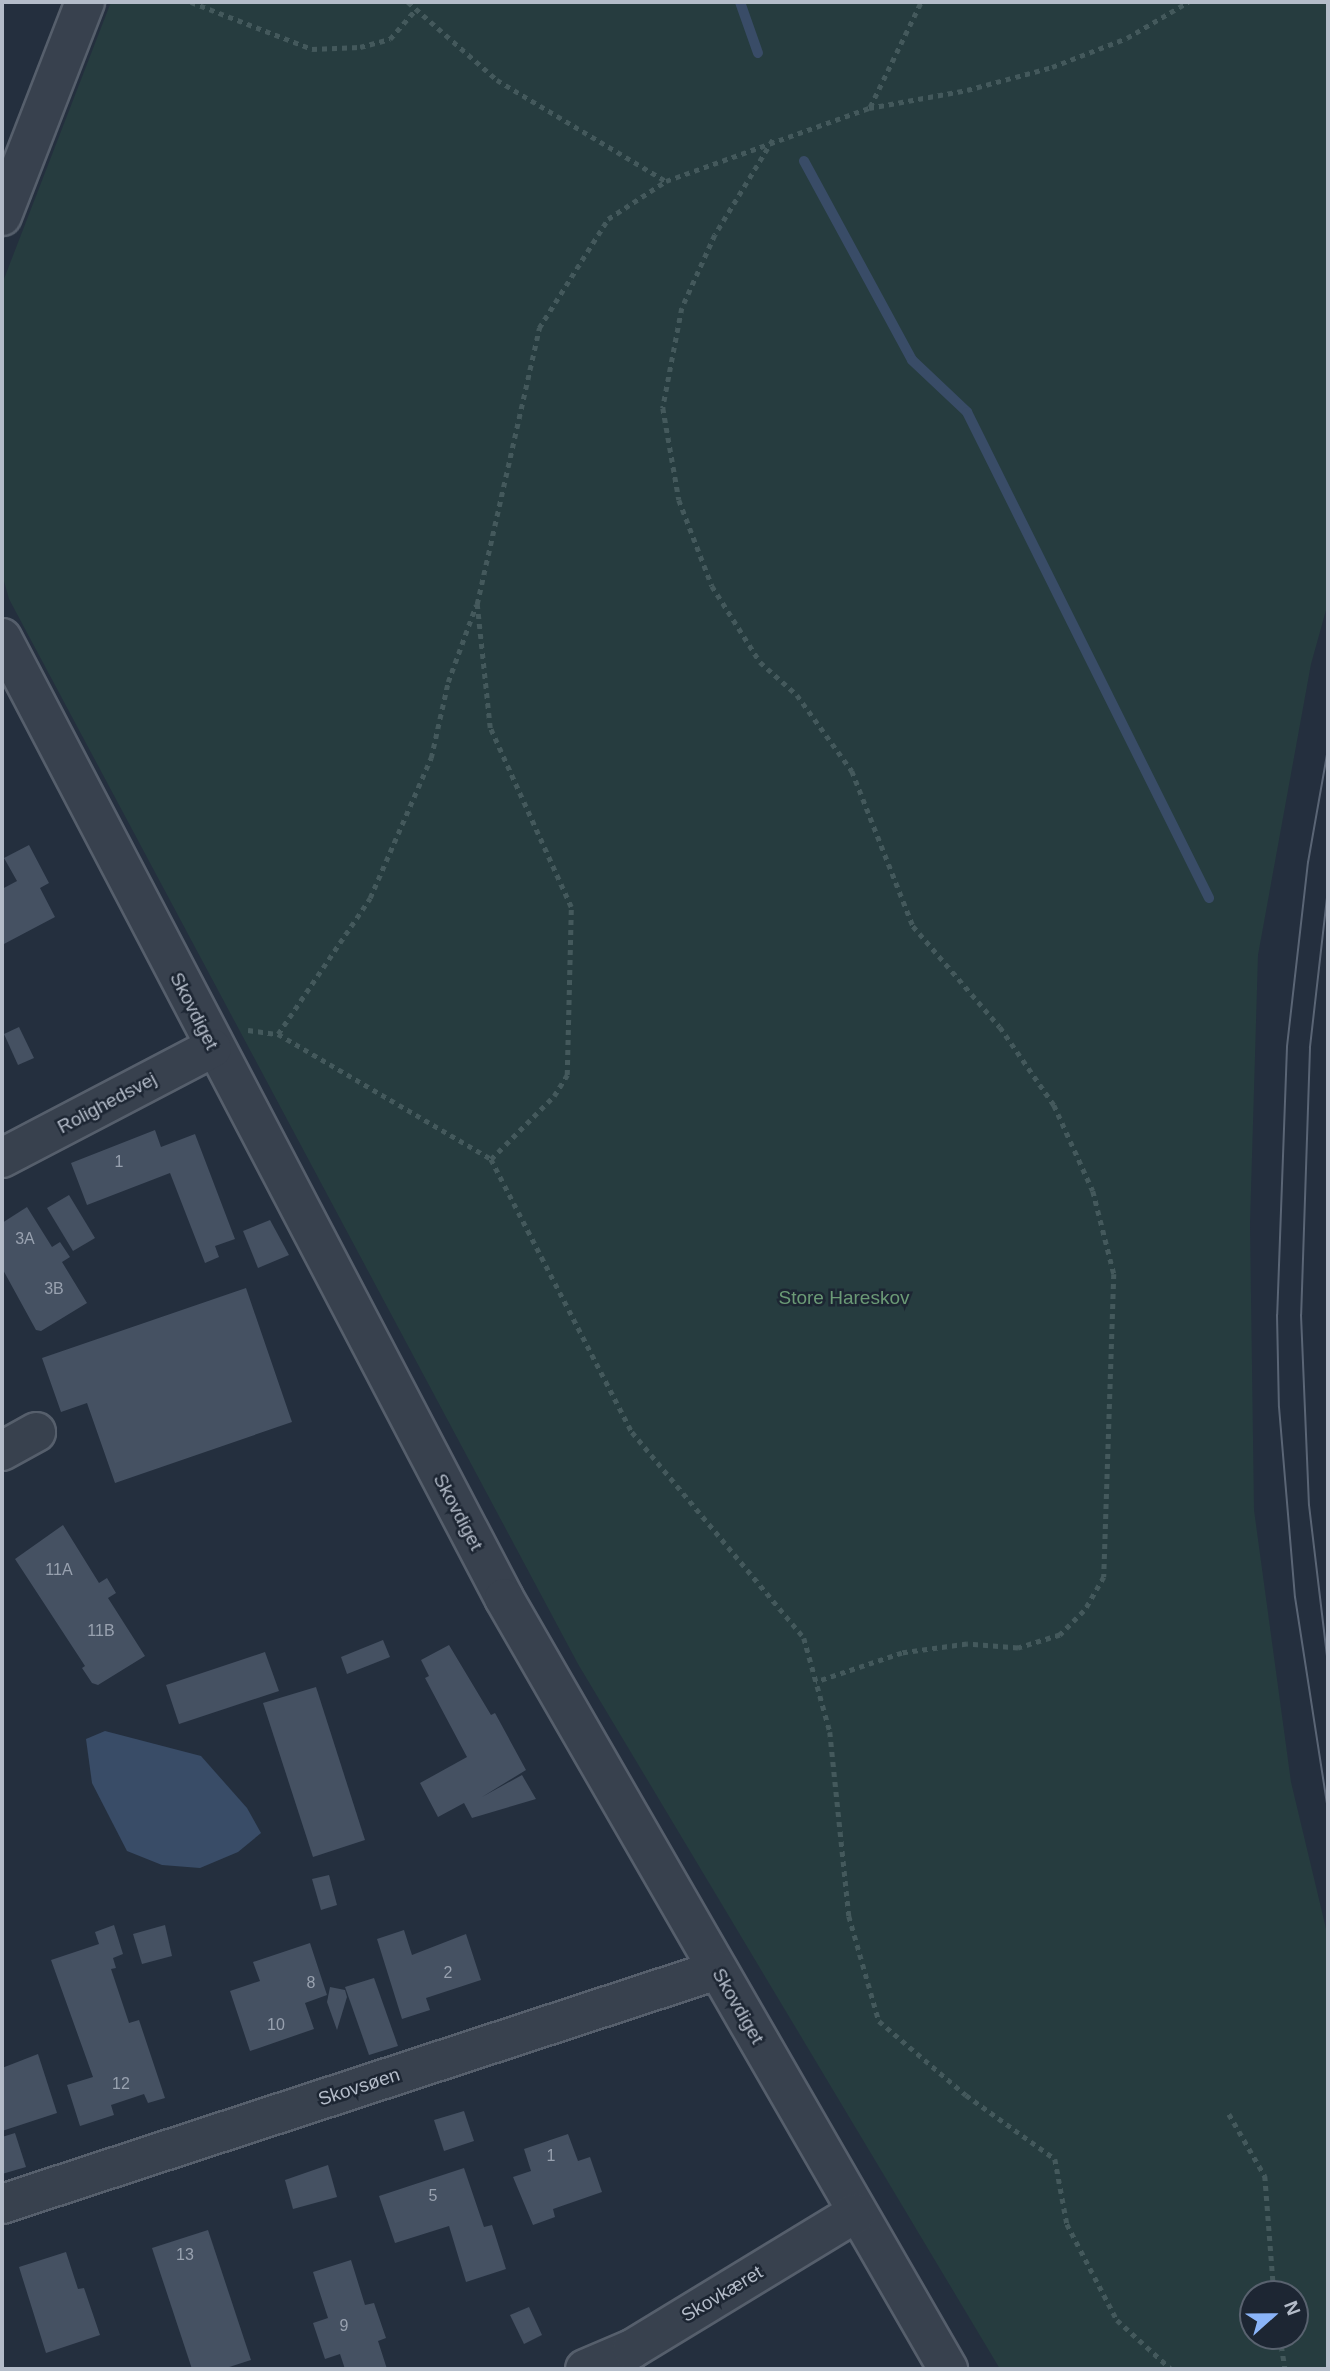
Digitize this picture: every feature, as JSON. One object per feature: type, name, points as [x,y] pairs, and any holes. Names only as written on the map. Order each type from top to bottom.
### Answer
[{"type":"street","points":[[2,216],[85,2]]},
{"type":"street","name":"Skovdiget","points":[[2,638],[212,1048],[504,1598],[948,2369]]},
{"type":"street","name":"Rolighedsvej","points":[[2,1158],[212,1048]]},
{"type":"street","points":[[2,1451],[36,1432]]},
{"type":"street","name":"Skovsøen","points":[[2,2204],[717,1970]]},
{"type":"street","name":"Skovkæret","points":[[585,2369],[632,2349],[856,2213]]},
{"type":"path","points":[[191,2],[312,49],[360,47],[390,39],[415,10]]},
{"type":"path","points":[[408,2],[497,80],[666,181]]},
{"type":"path","points":[[869,108],[921,2]]},
{"type":"path","points":[[278,1034],[322,962],[370,898],[430,758],[448,682],[477,604],[539,328],[608,219],[666,181],[773,140],[869,108],[967,90],[1052,66],[1127,38],[1188,2]]},
{"type":"path","points":[[773,140],[715,235],[682,308],[663,408],[680,500],[712,586],[760,662],[797,695],[852,771],[913,926],[1000,1027],[1054,1105],[1093,1191],[1114,1274],[1104,1577],[1084,1611],[1060,1635],[1018,1648],[967,1644],[902,1653],[816,1682]]},
{"type":"path","points":[[477,604],[490,728],[571,906],[567,1075],[554,1096],[491,1159]]},
{"type":"path","points":[[212,1048],[252,1027],[278,1034],[491,1159],[632,1432],[804,1639],[830,1732],[849,1916],[880,2021],[966,2095],[1055,2159],[1067,2224],[1117,2320],[1171,2369]]},
{"type":"path","points":[[1229,2114],[1265,2176],[1273,2280]]},
{"type":"path","points":[[1282,2350],[1285,2369]]},
{"type":"green space","name":"Store Hareskov","points":[[111,2],[1328,2],[1328,603],[1311,664],[1258,955],[1250,1224],[1254,1510],[1291,1782],[1328,1937],[1328,2369],[1000,2369],[578,1664],[9,599],[2,574],[2,284]]},
{"type":"water","points":[[105,1731],[201,1756],[247,1808],[261,1833],[238,1852],[200,1868],[162,1865],[127,1851],[92,1783],[86,1739]]},
{"type":"building","points":[[29,845],[49,883],[40,888],[55,917],[2,945],[2,889],[17,881],[4,858]]},
{"type":"building","points":[[19,1027],[34,1058],[18,1065],[4,1034]]},
{"type":"building","points":[[155,1130],[161,1147],[195,1134],[235,1239],[215,1246],[219,1257],[205,1263],[170,1173],[87,1205],[71,1163]]},
{"type":"building","points":[[69,1195],[95,1238],[73,1251],[47,1208]]},
{"type":"building","points":[[27,1207],[52,1247],[60,1242],[70,1257],[62,1262],[87,1303],[41,1331],[36,1330],[2,1268],[2,1223]]},
{"type":"building","points":[[270,1220],[289,1255],[258,1268],[243,1231]]},
{"type":"building","points":[[246,1288],[292,1422],[115,1483],[87,1403],[61,1412],[42,1358]]},
{"type":"building","points":[[63,1525],[99,1583],[107,1578],[116,1593],[108,1598],[145,1656],[98,1685],[92,1683],[82,1668],[85,1666],[15,1559]]},
{"type":"building","points":[[383,1640],[390,1657],[347,1674],[341,1657]]},
{"type":"building","points":[[449,1645],[491,1715],[495,1713],[526,1770],[482,1797],[522,1775],[536,1799],[472,1818],[464,1803],[438,1817],[420,1783],[467,1757],[425,1678],[429,1676],[421,1660]]},
{"type":"building","points":[[265,1652],[279,1691],[179,1724],[166,1685]]},
{"type":"building","points":[[316,1687],[365,1840],[313,1857],[263,1703]]},
{"type":"building","points":[[329,1875],[337,1905],[321,1910],[312,1879]]},
{"type":"building","points":[[114,1925],[123,1954],[113,1958],[116,1968],[111,1969],[129,2023],[139,2020],[165,2098],[148,2103],[144,2094],[111,2105],[114,2115],[80,2126],[67,2085],[93,2077],[51,1960],[99,1944],[95,1932]]},
{"type":"building","points":[[165,1925],[172,1956],[142,1964],[133,1934]]},
{"type":"building","points":[[404,1930],[412,1955],[466,1934],[481,1980],[426,1998],[430,2010],[402,2019],[377,1939]]},
{"type":"building","points":[[310,1943],[327,1995],[305,2003],[314,2029],[250,2051],[230,1991],[260,1981],[253,1962]]},
{"type":"building","points":[[374,1978],[398,2046],[369,2055],[345,1987]]},
{"type":"building","points":[[330,1987],[345,1990],[347,1997],[337,2030],[327,2002]]},
{"type":"building","points":[[38,2054],[57,2113],[2,2131],[2,2068]]},
{"type":"building","points":[[464,2111],[474,2141],[444,2151],[434,2120]]},
{"type":"building","points":[[15,2133],[26,2167],[2,2174],[2,2137]]},
{"type":"building","points":[[568,2134],[578,2161],[590,2157],[602,2192],[553,2209],[555,2217],[533,2225],[513,2177],[531,2171],[524,2149]]},
{"type":"building","points":[[328,2165],[337,2197],[293,2209],[285,2180]]},
{"type":"building","points":[[464,2168],[484,2227],[492,2225],[506,2269],[466,2282],[449,2226],[395,2243],[379,2196]]},
{"type":"building","points":[[208,2230],[251,2360],[223,2369],[192,2369],[152,2248]]},
{"type":"building","points":[[66,2252],[78,2289],[84,2288],[100,2335],[46,2353],[19,2267]]},
{"type":"building","points":[[351,2260],[365,2305],[374,2303],[386,2338],[378,2341],[387,2369],[345,2369],[340,2354],[325,2359],[313,2323],[328,2318],[313,2272]]},
{"type":"building","points":[[529,2307],[542,2335],[524,2344],[510,2315]]},
{"type":"waterway","points":[[740,2],[758,53]]},
{"type":"waterway","points":[[804,161],[912,360],[967,412],[1209,898]]},
{"type":"tram line","points":[[1328,749],[1308,862],[1287,1047],[1277,1315],[1279,1407],[1295,1597],[1328,1809]]},
{"type":"tram line","points":[[1328,889],[1310,1048],[1301,1315],[1309,1505],[1328,1665]]}]
